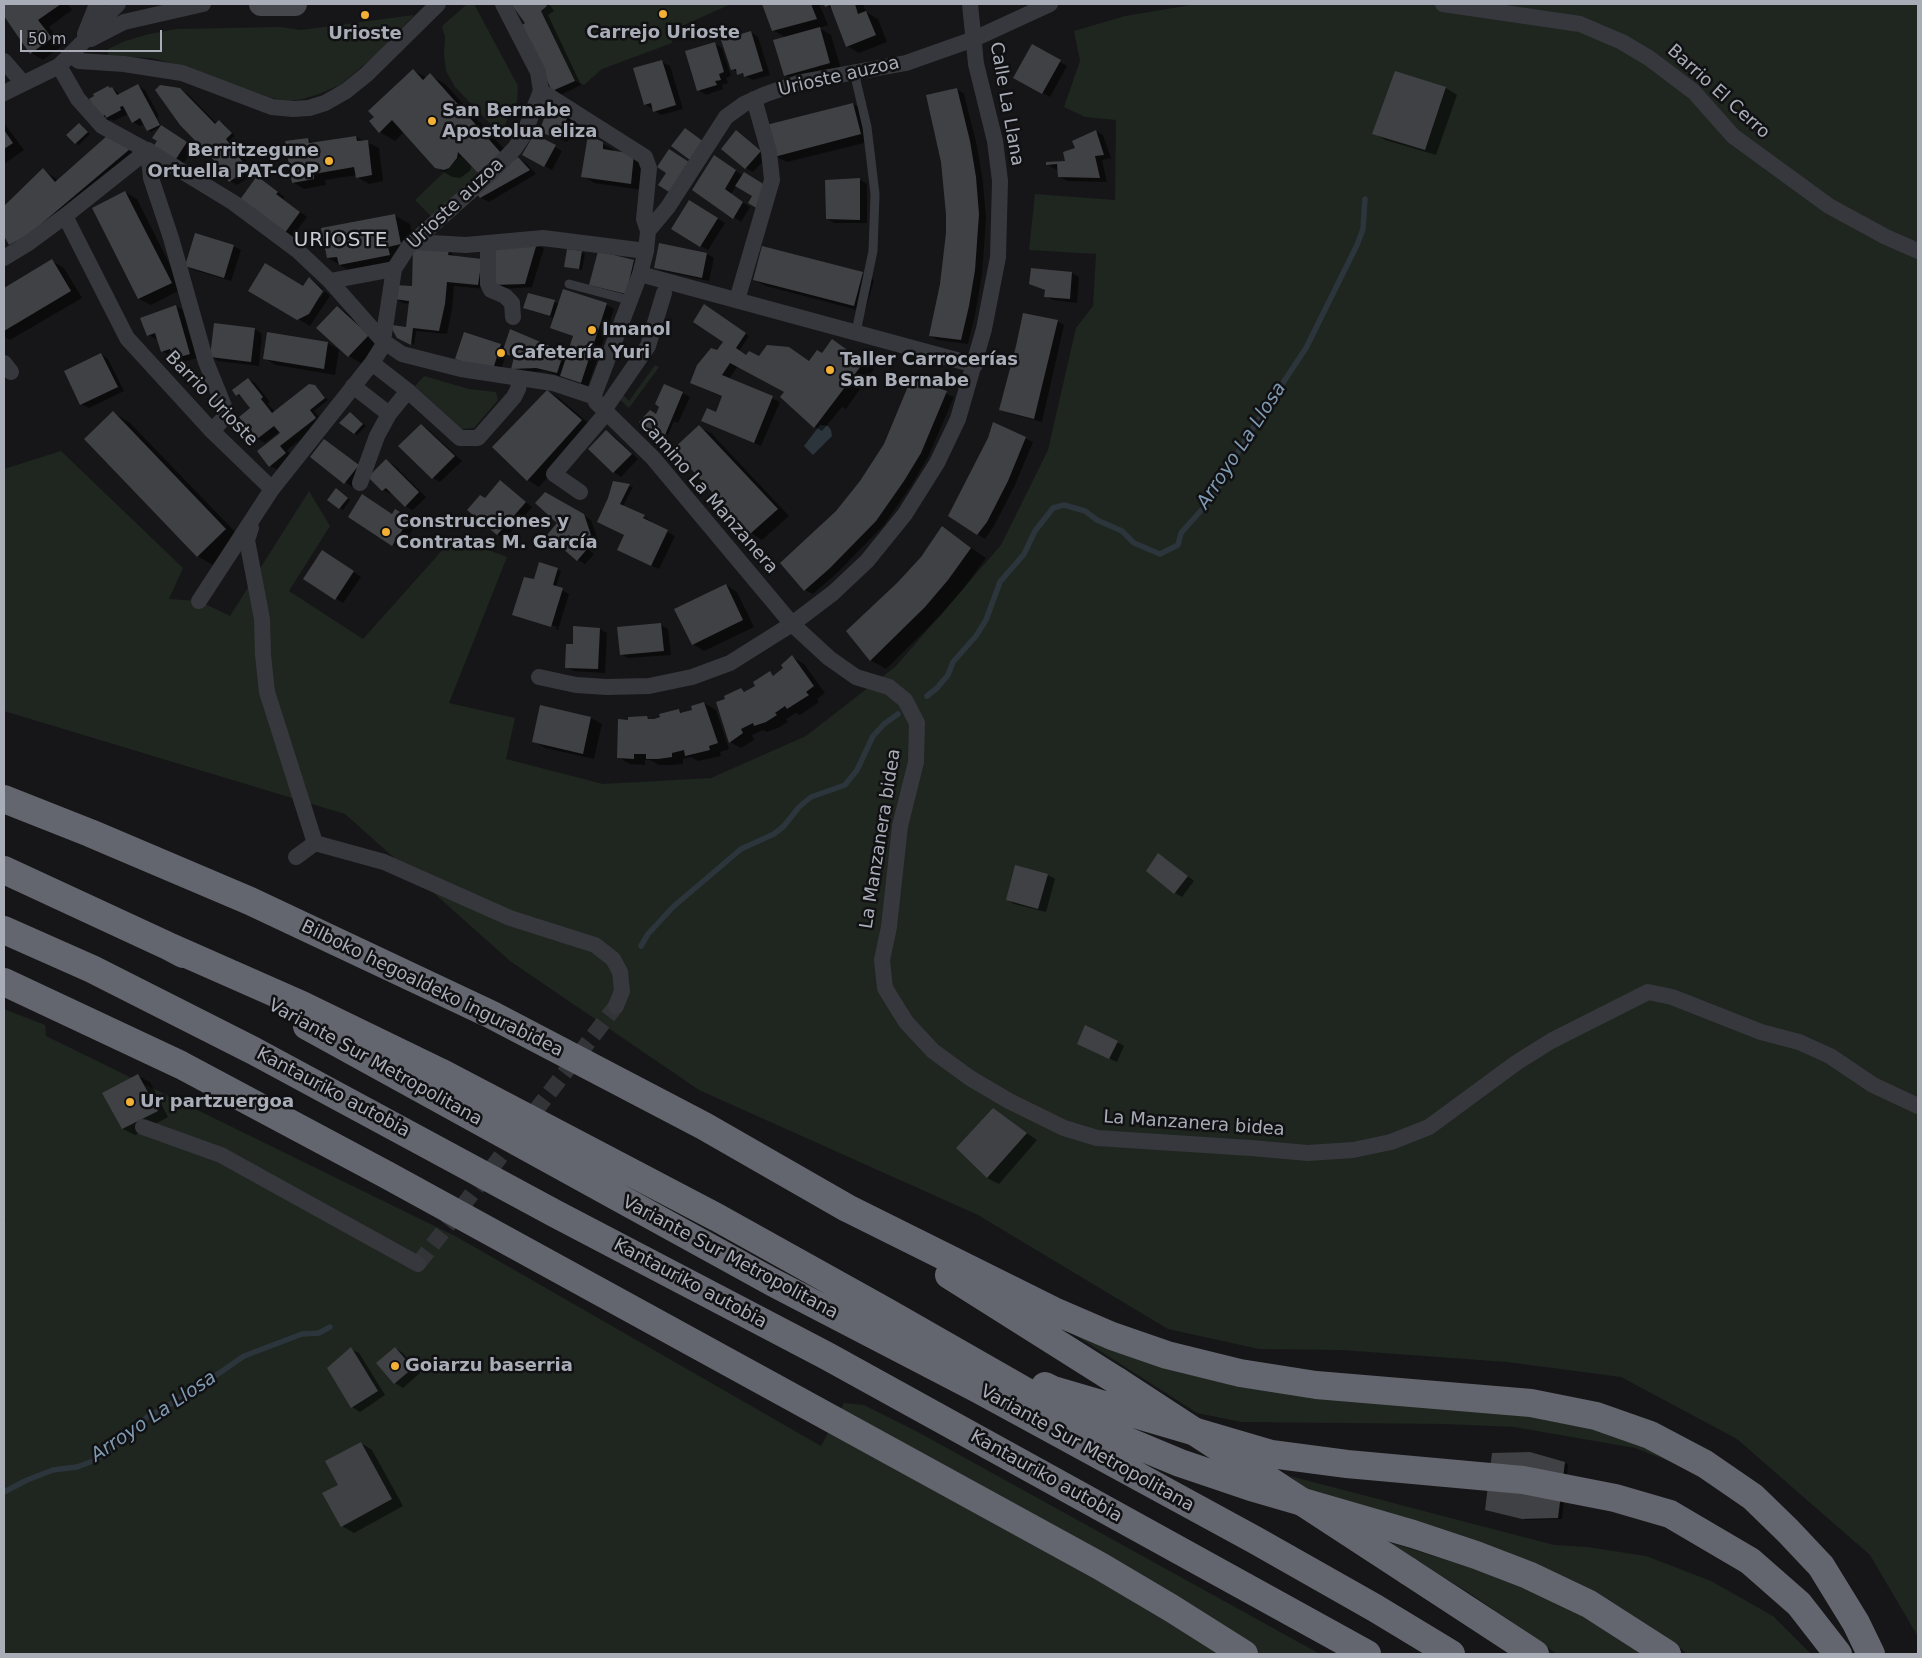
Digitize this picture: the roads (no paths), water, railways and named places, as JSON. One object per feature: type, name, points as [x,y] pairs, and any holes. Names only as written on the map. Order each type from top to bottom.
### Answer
[{"type":"highway","name":"Bilboko hegoaldeko ingurabidea","points":[[4,799],[250,901],[484,1011],[704,1126],[847,1208]]},
{"type":"highway","name":"Variante Sur Metropolitana","points":[[4,870],[166,945],[430,1095],[772,1282],[978,1390],[1246,1536],[1375,1608],[1452,1654]]},
{"type":"highway","name":"Kantauriko autobia","points":[[4,930],[92,969],[271,1060],[554,1213],[818,1352],[1367,1654]]},
{"type":"highway","points":[[166,945],[302,1005],[440,1072],[718,1218],[885,1310],[1044,1402],[1103,1431],[1180,1463],[1251,1487],[1476,1554],[1528,1575],[1589,1604],[1667,1654]]},
{"type":"highway","points":[[4,982],[181,1065],[387,1174],[1100,1566],[1244,1654]]},
{"type":"highway","points":[[847,1208],[1535,1654]]},
{"type":"highway","points":[[847,1208],[1054,1311],[1112,1336],[1167,1355],[1240,1373],[1316,1385],[1530,1403],[1596,1416],[1650,1435],[1705,1464],[1721,1475],[1753,1498],[1788,1531],[1821,1566],[1856,1623],[1872,1654]]},
{"type":"highway","points":[[885,1310],[1053,1390],[1271,1454],[1347,1464],[1523,1480],[1615,1498],[1670,1514],[1750,1561],[1799,1604],[1838,1654]]},
{"type":"street","points":[[97,4],[77,49],[79,62],[124,64],[182,73],[272,107],[293,109],[309,108],[325,103],[346,91],[368,74],[438,4]]},
{"type":"street","points":[[4,93],[59,66],[98,28],[105,17],[118,4]]},
{"type":"street","points":[[77,49],[124,22],[203,4]]},
{"type":"street","points":[[261,4],[295,4]]},
{"type":"street","points":[[59,66],[78,99],[102,126],[148,150],[234,203],[297,250],[330,281],[384,340],[402,354],[440,365],[553,383],[594,395],[640,274],[646,251],[648,232],[644,219],[649,168],[645,157],[541,91],[538,72],[503,4]]},
{"type":"street","name":"Calle La Llana","points":[[539,677],[576,685],[607,687],[649,686],[692,677],[730,663],[792,624],[833,593],[867,562],[905,514],[941,454],[958,419],[975,365],[998,257],[1000,181],[995,142],[976,64],[970,4]]},
{"type":"street","name":"Urioste auzoa","points":[[648,232],[668,207],[726,117],[733,110],[754,99],[801,82],[906,62],[974,39],[1050,4]]},
{"type":"street","name":"Barrio El Cerro","points":[[1443,4],[1580,24],[1622,42],[1650,58],[1694,92],[1733,136],[1829,206],[1886,237],[1918,251]]},
{"type":"street","points":[[4,61],[23,83]]},
{"type":"street","name":"Urioste auzoa","points":[[394,269],[414,242],[491,174],[515,148],[523,136],[541,91]]},
{"type":"street","points":[[737,300],[772,180],[769,152],[754,99]]},
{"type":"street","points":[[4,258],[27,244],[65,216],[148,150]]},
{"type":"street","points":[[148,150],[151,178],[171,238],[206,362],[224,406],[225,417],[212,431]]},
{"type":"street","name":"Barrio Urioste","points":[[65,216],[127,338],[212,431],[272,489]]},
{"type":"street","points":[[414,242],[488,244],[543,238],[646,251]]},
{"type":"street","points":[[488,244],[488,284],[491,290],[505,296],[512,303],[513,317]]},
{"type":"street","points":[[200,601],[272,489],[372,363],[382,347],[394,269],[330,281]]},
{"type":"street","points":[[640,274],[975,365]]},
{"type":"street","points":[[580,492],[554,474],[606,411],[648,346],[664,293]]},
{"type":"street","points":[[372,363],[384,363],[402,354]]},
{"type":"street","points":[[372,363],[408,391],[460,438],[478,438],[514,397],[518,390],[520,378]]},
{"type":"street","points":[[353,386],[390,414]]},
{"type":"street","points":[[360,483],[377,436],[390,414],[408,391]]},
{"type":"street","name":"Camino La Manzanera","points":[[594,395],[596,402],[653,458],[792,624]]},
{"type":"street","points":[[252,522],[247,540],[262,619],[266,692],[315,843]]},
{"type":"street","name":"La Manzanera bidea","points":[[792,624],[830,658],[856,676],[889,687],[905,700],[917,723],[916,762],[900,826],[889,927],[882,960],[885,988],[906,1022],[933,1051],[970,1078],[1009,1101],[1064,1128],[1097,1138],[1308,1153],[1353,1150],[1390,1142],[1429,1127],[1516,1063],[1551,1041],[1648,992],[1672,997],[1761,1032],[1799,1042],[1830,1056],[1873,1085],[1918,1106]]},
{"type":"street","points":[[296,857],[315,843]]},
{"type":"street","points":[[315,843],[384,862],[510,918],[595,944],[613,959],[620,972],[622,991],[616,1006]]},
{"type":"street","points":[[143,1127],[221,1155],[418,1264]]},
{"type":"lane","points":[[854,72],[867,127],[875,194],[873,251],[856,332]]},
{"type":"lane","points":[[569,284],[629,300]]},
{"type":"waterway","name":"Arroyo La Llosa","points":[[927,696],[948,675],[953,662],[976,636],[986,620],[1000,582],[1024,554],[1035,531],[1053,508],[1064,505],[1085,511],[1097,520],[1122,531],[1134,543],[1160,554],[1178,545],[1181,533],[1214,496],[1245,440],[1306,348],[1357,245],[1363,229],[1365,199]]},
{"type":"waterway","name":"Arroyo La Llosa","points":[[641,946],[648,934],[673,907],[741,849],[774,834],[811,797],[845,785],[857,770],[873,736],[884,724],[898,714]]},
{"type":"waterway","name":"Arroyo La Llosa","points":[[4,1492],[27,1480],[53,1470],[77,1467],[93,1461],[131,1435],[147,1417],[192,1392],[244,1356],[302,1334],[319,1333],[330,1327]]},
{"type":"tunnel","points":[[418,1264],[616,1006]]},
{"type":"place","name":"Carrejo Urioste","points":[[663,14]]},
{"type":"place","name":"Urioste","points":[[365,15]]},
{"type":"place","name":"San Bernabe Apostolua eliza","points":[[432,121]]},
{"type":"place","name":"Berritzegune Ortuella PAT-COP","points":[[329,161]]},
{"type":"place","name":"Imanol","points":[[592,330]]},
{"type":"place","name":"Cafetería Yuri","points":[[501,353]]},
{"type":"place","name":"Taller Carrocerías San Bernabe","points":[[830,370]]},
{"type":"place","name":"Construcciones y Contratas M. García","points":[[386,532]]},
{"type":"place","name":"Ur partzuergoa","points":[[130,1102]]},
{"type":"place","name":"Goiarzu baserria","points":[[395,1366]]},
{"type":"district","name":"URIOSTE","points":[[341,241]]}]
